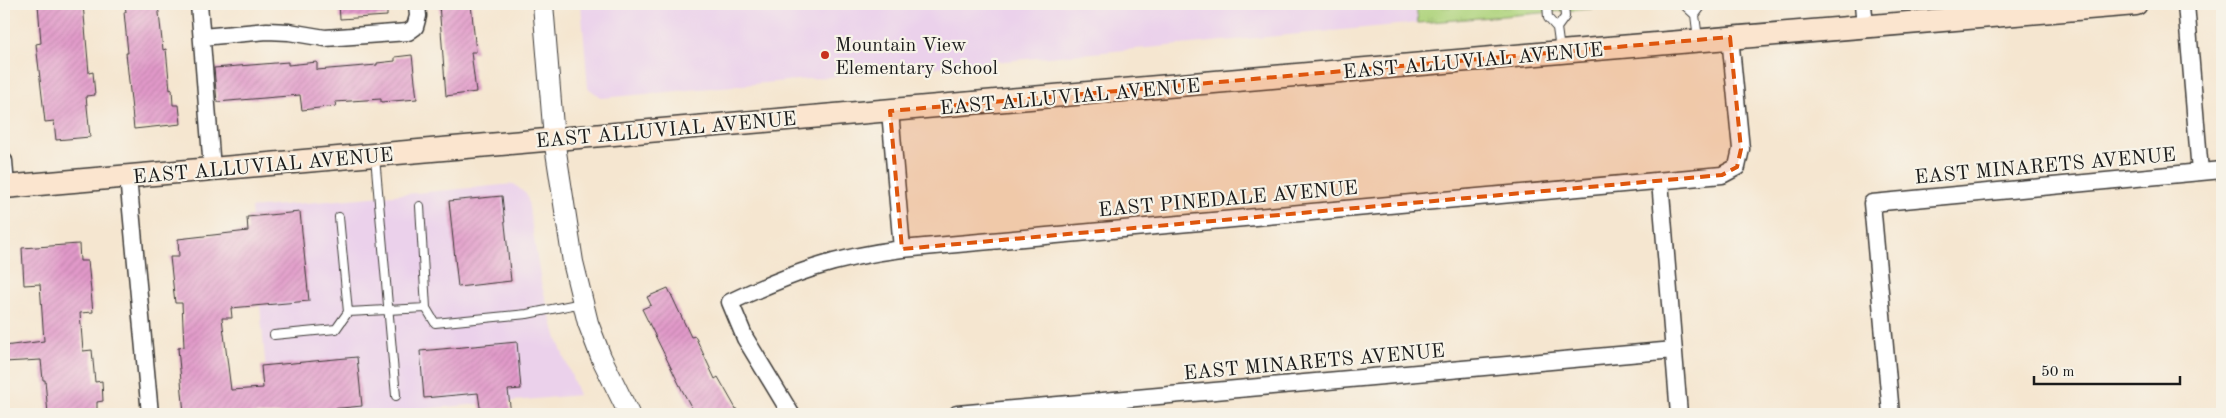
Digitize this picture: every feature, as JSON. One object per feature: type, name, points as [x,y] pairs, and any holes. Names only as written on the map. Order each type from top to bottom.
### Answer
[{"type":"main road","name":"EAST ALLUVIAL AVENUE","points":[[5,187],[766,120],[890,112],[1730,37],[2136,4]]},
{"type":"street","points":[[199,4],[212,168]]},
{"type":"street","points":[[202,38],[267,31],[289,32],[325,38],[408,32],[415,27],[418,16],[417,4]]},
{"type":"street","points":[[544,4],[554,139],[572,262],[582,303],[601,357],[629,414]]},
{"type":"street","points":[[1863,4],[1865,27]]},
{"type":"street","points":[[2186,4],[2200,172]]},
{"type":"street","name":"EAST PINEDALE AVENUE","points":[[791,414],[745,338],[730,302],[813,266],[859,254],[902,249],[1722,175],[1737,167],[1741,150],[1730,37]]},
{"type":"street","points":[[890,112],[902,249]]},
{"type":"street","points":[[4,160],[5,187]]},
{"type":"street","name":"EAST MINARETS AVENUE","points":[[1892,414],[1872,203],[2222,170]]},
{"type":"street","points":[[128,176],[150,414]]},
{"type":"street","points":[[1660,181],[1679,414]]},
{"type":"street","name":"EAST MINARETS AVENUE","points":[[957,414],[1674,350]]},
{"type":"lane","points":[[1547,4],[1548,18],[1557,28],[1561,52]]},
{"type":"lane","points":[[1557,28],[1565,16],[1564,4]]},
{"type":"lane","points":[[1683,4],[1695,15]]},
{"type":"lane","points":[[1698,40],[1695,15],[1702,4]]},
{"type":"lane","points":[[375,155],[396,396]]},
{"type":"lane","points":[[420,206],[427,299],[426,308],[435,323],[527,314],[582,303]]},
{"type":"lane","points":[[274,335],[336,329],[348,312],[339,216]]},
{"type":"lane","points":[[348,312],[426,308]]},
{"type":"highlighted area","points":[[1730,37],[1741,149],[1737,167],[1722,175],[902,249],[890,111]]},
{"type":"shaded area","name":"Mountain View Elementary School","points":[[581,4],[1416,4],[1418,23],[602,98],[588,88]]},
{"type":"shaded area","points":[[514,184],[527,195],[541,283],[557,339],[579,395],[369,414],[270,414],[251,208]]},
{"type":"green space","points":[[1416,4],[1650,4],[1418,23]]},
{"type":"building","points":[[38,4],[83,4],[89,73],[93,72],[95,95],[86,96],[90,137],[56,140],[54,121],[45,122],[36,44],[41,43]]},
{"type":"building","points":[[125,4],[158,4],[163,50],[166,49],[170,90],[172,89],[173,105],[179,105],[181,124],[134,129],[126,53],[128,53]]},
{"type":"building","points":[[339,4],[387,4],[387,16],[340,19]]},
{"type":"building","points":[[439,4],[471,4],[476,52],[471,52],[476,92],[446,96]]},
{"type":"building","points":[[412,55],[417,99],[381,102],[381,99],[335,102],[336,106],[302,110],[300,95],[217,102],[214,68],[288,62],[288,65],[317,62],[317,70],[377,65],[377,63],[395,61],[395,57]]},
{"type":"building","points":[[502,196],[511,281],[458,287],[449,201]]},
{"type":"building","points":[[300,212],[309,301],[231,308],[232,318],[222,318],[231,390],[263,388],[261,366],[357,357],[362,406],[280,414],[184,414],[178,348],[184,347],[182,303],[175,303],[170,257],[179,257],[178,239],[248,231],[247,217]]},
{"type":"building","points":[[79,244],[80,261],[88,261],[93,312],[80,313],[83,351],[92,350],[95,382],[102,381],[103,401],[97,402],[97,414],[48,414],[41,360],[4,362],[4,346],[44,341],[40,284],[24,285],[22,248]]},
{"type":"building","points":[[668,288],[691,337],[695,336],[715,379],[718,377],[739,414],[695,414],[642,309],[651,305],[647,297]]},
{"type":"building","points":[[517,342],[521,389],[508,390],[511,414],[481,414],[478,393],[424,398],[420,351]]},
{"type":"place","name":"Mountain View Elementary School","points":[[825,55]]}]
